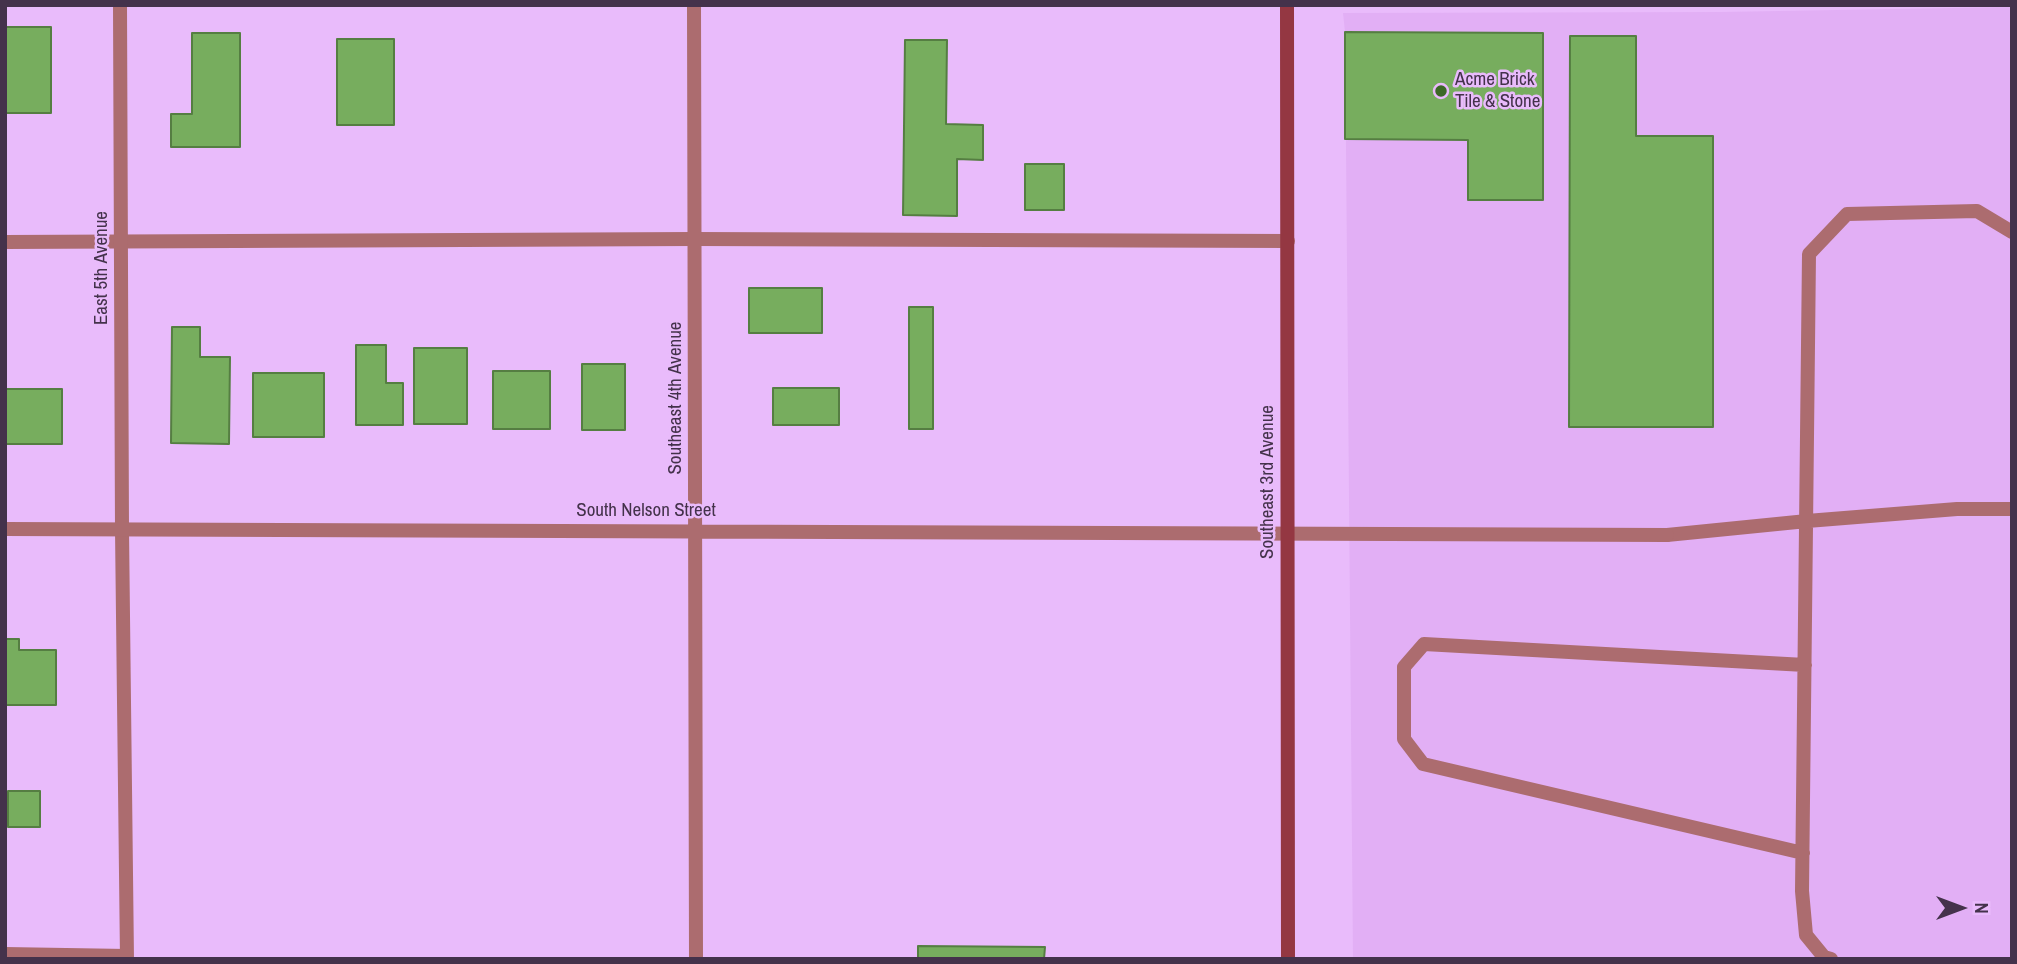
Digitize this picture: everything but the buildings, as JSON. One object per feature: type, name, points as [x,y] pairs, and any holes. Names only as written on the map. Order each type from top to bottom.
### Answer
[{"type":"main road","name":"Southeast 3rd Avenue","points":[[1287,5],[1288,959]]},
{"type":"street","name":"East 5th Avenue","points":[[120,5],[127,957]]},
{"type":"street","name":"Southeast 4th Avenue","points":[[694,5],[696,959]]},
{"type":"street","points":[[1831,959],[1824,957],[1806,935],[1802,891],[1809,254],[1847,214],[1977,211],[2012,232]]},
{"type":"street","points":[[5,242],[694,239],[1288,241]]},
{"type":"street","name":"South Nelson Street","points":[[5,529],[1667,535],[1957,509],[2012,509]]},
{"type":"street","points":[[1803,853],[1423,764],[1404,739],[1404,667],[1424,644],[1805,665]]},
{"type":"street","points":[[5,954],[127,957]]},
{"type":"shaded area","points":[[2012,7],[2012,959],[1353,959],[1343,13],[1721,12]]},
{"type":"place","name":"Acme Brick Tile & Stone","points":[[1441,91]]}]
